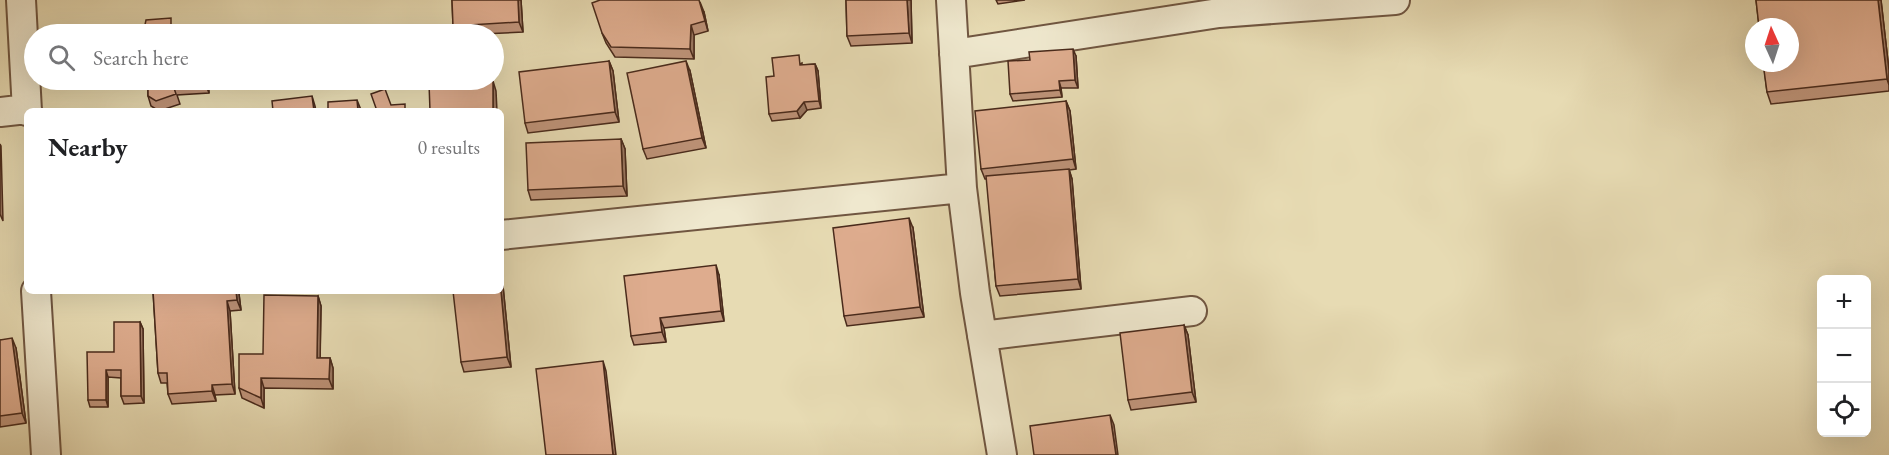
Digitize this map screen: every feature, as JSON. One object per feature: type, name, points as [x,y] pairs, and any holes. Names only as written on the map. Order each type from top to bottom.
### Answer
[{"type":"street","points":[[18,111],[21,0]]},
{"type":"street","points":[[951,0],[962,188],[982,336],[1002,455]]},
{"type":"street","points":[[954,54],[1219,13],[1395,0]]},
{"type":"street","points":[[504,235],[962,188]]},
{"type":"street","points":[[36,294],[46,455]]},
{"type":"street","points":[[982,336],[1192,311]]},
{"type":"building","points":[[452,0],[518,0],[519,22],[453,24]]},
{"type":"building","points":[[600,0],[699,0],[705,21],[691,25],[690,49],[611,47],[602,33],[592,3]]},
{"type":"building","points":[[846,0],[907,0],[909,33],[847,36]]},
{"type":"building","points":[[1756,0],[1878,0],[1887,79],[1767,92],[1764,72],[1799,72],[1799,18],[1758,18]]},
{"type":"building","points":[[171,18],[171,24],[145,24],[146,20]]},
{"type":"building","points":[[1073,49],[1075,80],[1059,81],[1060,90],[1010,94],[1008,61],[1030,60],[1029,52]]},
{"type":"building","points":[[799,55],[800,65],[815,64],[819,101],[804,102],[797,111],[769,114],[766,77],[774,76],[772,58]]},
{"type":"building","points":[[609,61],[615,112],[525,123],[519,72]]},
{"type":"building","points":[[686,61],[702,138],[643,149],[627,73]]},
{"type":"building","points":[[148,90],[175,90],[176,94],[156,101],[148,96]]},
{"type":"building","points":[[385,90],[391,105],[405,104],[405,108],[376,108],[371,94]]},
{"type":"building","points":[[429,90],[493,90],[493,108],[430,108]]},
{"type":"building","points":[[312,96],[314,108],[273,108],[272,101]]},
{"type":"building","points":[[357,100],[358,108],[328,108],[328,102]]},
{"type":"building","points":[[1066,101],[1073,159],[981,169],[975,111]]},
{"type":"building","points":[[621,139],[623,186],[528,190],[526,143]]},
{"type":"building","points":[[1069,169],[1078,279],[996,286],[986,176]]},
{"type":"building","points":[[909,218],[920,307],[844,316],[833,228]]},
{"type":"building","points":[[716,265],[721,311],[660,318],[662,332],[631,336],[624,276]]},
{"type":"building","points":[[153,294],[236,294],[237,300],[227,301],[232,384],[212,385],[212,391],[168,394],[167,373],[158,373]]},
{"type":"building","points":[[453,294],[501,294],[507,357],[461,362]]},
{"type":"building","points":[[264,295],[318,296],[317,358],[330,358],[329,379],[261,378],[261,398],[239,388],[239,354],[263,354]]},
{"type":"building","points":[[114,322],[140,322],[141,396],[121,396],[121,370],[106,370],[106,400],[88,400],[87,352],[114,352]]},
{"type":"building","points":[[1184,325],[1192,392],[1128,400],[1120,333]]},
{"type":"building","points":[[12,338],[22,413],[0,416],[0,340]]},
{"type":"building","points":[[603,361],[613,455],[546,455],[536,369]]},
{"type":"building","points":[[1110,415],[1116,455],[1034,455],[1030,426]]}]
